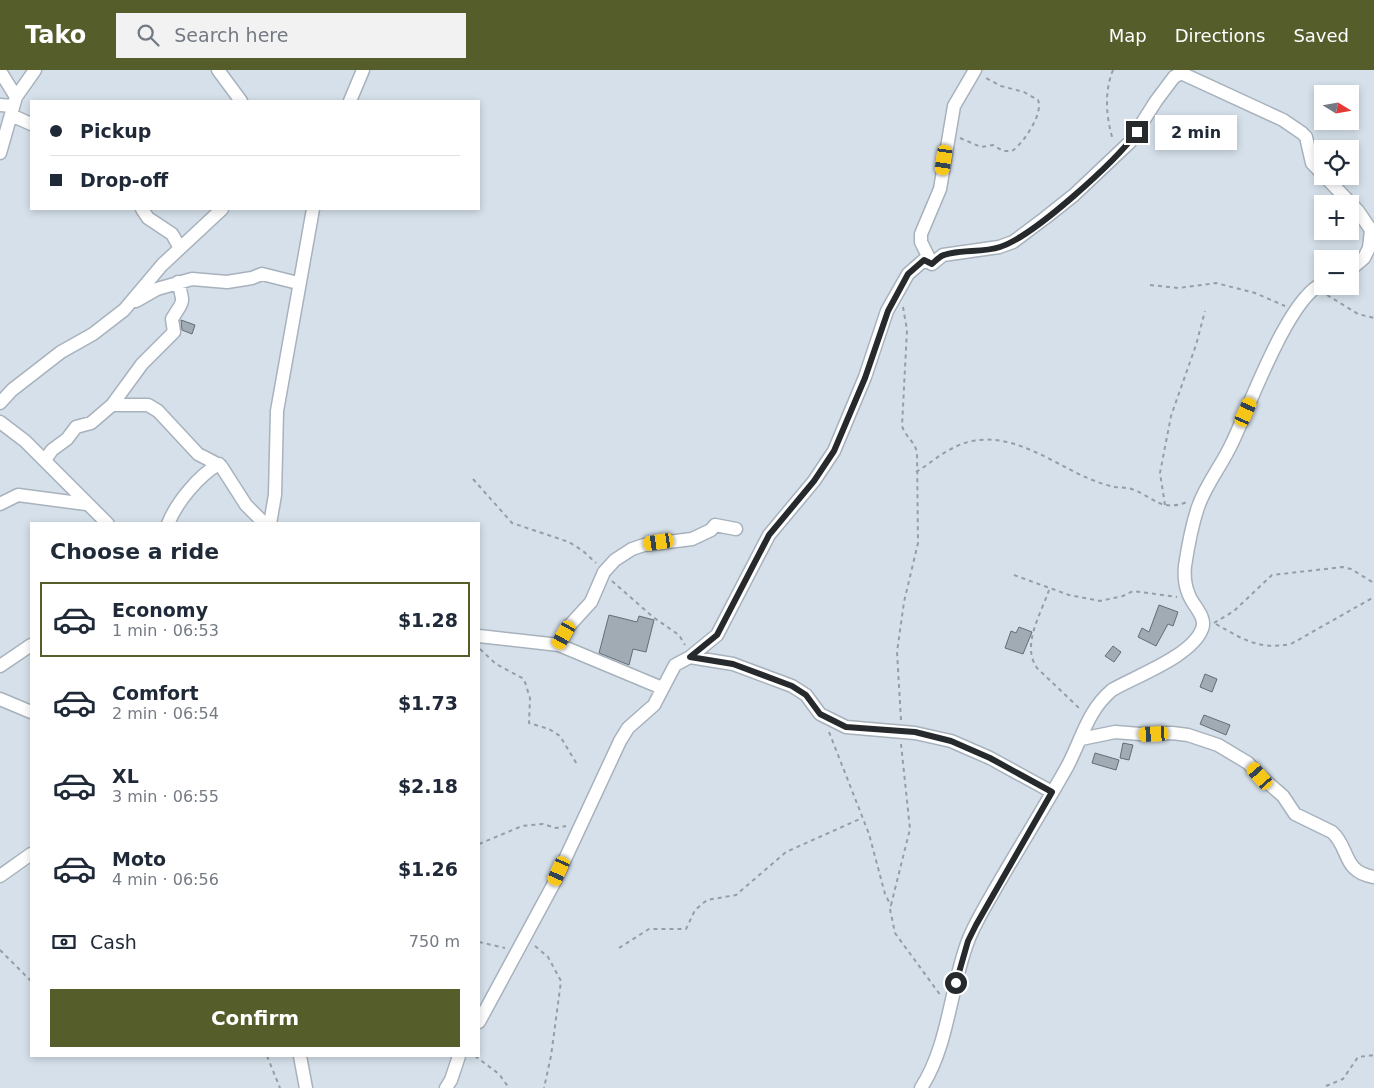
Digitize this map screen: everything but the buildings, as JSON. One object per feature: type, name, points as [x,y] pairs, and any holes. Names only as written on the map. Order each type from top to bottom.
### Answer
[{"type":"street","points":[[0,153],[13,106],[35,70]]},
{"type":"street","points":[[218,70],[240,100]]},
{"type":"street","points":[[350,100],[363,70]]},
{"type":"street","points":[[0,71],[13,106],[30,123]]},
{"type":"street","points":[[932,264],[921,242],[921,234],[940,188],[954,106],[974,73]]},
{"type":"street","points":[[932,264],[943,255],[999,247],[1013,242],[1074,196],[1130,142],[1156,101],[1178,74],[1186,75],[1296,127],[1306,138],[1312,163],[1358,211],[1370,230],[1369,248],[1364,258],[1359,262]]},
{"type":"street","points":[[0,105],[13,106]]},
{"type":"street","points":[[143,210],[152,222],[172,234],[180,248]]},
{"type":"street","points":[[124,310],[148,280],[221,210]]},
{"type":"street","points":[[270,522],[275,495],[277,412],[298,283],[313,210]]},
{"type":"street","points":[[480,1020],[584,821],[598,785],[620,741],[628,728],[654,706],[675,665],[690,657],[717,635],[769,535],[814,481],[834,451],[865,378],[884,321],[908,274],[924,260],[932,264]]},
{"type":"street","points":[[0,403],[12,390],[61,352],[93,334],[142,296],[178,282],[198,279],[227,282],[252,278],[262,274],[298,283]]},
{"type":"street","points":[[45,460],[52,450],[67,440],[76,427],[91,423],[112,405],[142,364],[175,330],[172,319],[182,306],[183,298],[178,282]]},
{"type":"street","points":[[936,1088],[924,1083],[948,1012],[968,941],[1081,739],[1082,730],[1088,718],[1103,698],[1112,690],[1185,649],[1209,626],[1190,597],[1186,585],[1185,567],[1194,520],[1202,495],[1231,446],[1272,352],[1296,312],[1314,292]]},
{"type":"street","points":[[112,405],[152,407],[164,416],[203,458],[219,464],[246,505],[263,522]]},
{"type":"street","points":[[0,422],[25,441],[106,522]]},
{"type":"street","points":[[169,522],[192,489],[211,468],[219,464]]},
{"type":"street","points":[[0,504],[18,495],[86,504]]},
{"type":"street","points":[[559,645],[570,625],[596,596],[604,572],[616,560],[632,549],[644,545],[692,539],[711,530],[714,525],[736,529]]},
{"type":"street","points":[[480,636],[559,645],[662,688]]},
{"type":"street","points":[[0,666],[30,646]]},
{"type":"street","points":[[690,657],[733,664],[792,686],[806,695],[820,714],[851,729],[902,732],[951,741],[990,758],[1052,792]]},
{"type":"street","points":[[0,699],[30,712]]},
{"type":"street","points":[[1081,739],[1115,732],[1140,734],[1172,733],[1188,735],[1218,745],[1248,763],[1283,796],[1295,814],[1337,836],[1348,863],[1362,874],[1374,877]]},
{"type":"street","points":[[0,876],[30,855]]},
{"type":"street","points":[[300,1057],[306,1088]]},
{"type":"street","points":[[446,1088],[451,1080],[459,1057]]},
{"type":"path","points":[[1113,70],[1106,108],[1108,123],[1118,154]]},
{"type":"path","points":[[948,141],[960,138],[975,145],[993,145],[1004,151],[1012,151],[1028,134],[1039,108],[1038,100],[1032,96],[1001,86],[974,73]]},
{"type":"path","points":[[1150,285],[1178,288],[1216,283],[1255,293],[1296,312]]},
{"type":"path","points":[[891,906],[910,829],[911,817],[900,750],[902,732],[897,652],[904,602],[918,543],[915,445],[904,433],[902,426],[907,330],[899,290]]},
{"type":"path","points":[[1326,295],[1358,314],[1374,318]]},
{"type":"path","points":[[1165,505],[1161,466],[1177,394],[1196,345],[1205,311]]},
{"type":"path","points":[[916,472],[950,449],[960,445],[991,440],[1015,442],[1053,459],[1070,470],[1110,485],[1136,490],[1150,500],[1165,505],[1176,506],[1202,495]]},
{"type":"path","points":[[473,479],[512,522],[577,546],[653,617],[679,635],[690,657]]},
{"type":"path","points":[[1209,626],[1234,611],[1272,575],[1343,568],[1351,569],[1374,582]]},
{"type":"path","points":[[1014,575],[1049,589],[1100,601],[1123,596],[1133,591],[1145,591],[1160,596],[1190,597]]},
{"type":"path","points":[[1049,589],[1031,642],[1032,661],[1088,718]]},
{"type":"path","points":[[1209,626],[1254,644],[1277,647],[1291,644],[1374,597]]},
{"type":"path","points":[[480,649],[490,660],[524,679],[530,698],[529,723],[549,729],[560,736],[578,766]]},
{"type":"path","points":[[820,714],[874,848],[885,894],[891,906],[895,933],[940,995],[948,1012]]},
{"type":"path","points":[[620,948],[649,930],[686,929],[695,910],[706,900],[736,895],[786,852],[862,818]]},
{"type":"path","points":[[480,844],[522,826],[543,824],[562,828],[572,823],[584,821]]},
{"type":"path","points":[[480,942],[539,948],[548,957],[561,981],[551,1056],[544,1088]]},
{"type":"path","points":[[0,950],[30,980]]},
{"type":"path","points":[[1326,1086],[1343,1079],[1358,1057],[1374,1055]]},
{"type":"path","points":[[267,1057],[280,1088]]},
{"type":"path","points":[[477,1057],[499,1074],[509,1088]]},
{"type":"route","points":[[956,983],[968,941],[976,925],[1052,792],[990,758],[951,741],[915,732],[851,729],[820,714],[806,695],[792,686],[733,664],[690,657],[708,645],[717,635],[769,535],[786,512],[814,481],[834,451],[865,378],[884,321],[908,274],[924,260],[932,264],[943,255],[999,247],[1013,242],[1074,196],[1130,142],[1137,132]]}]
